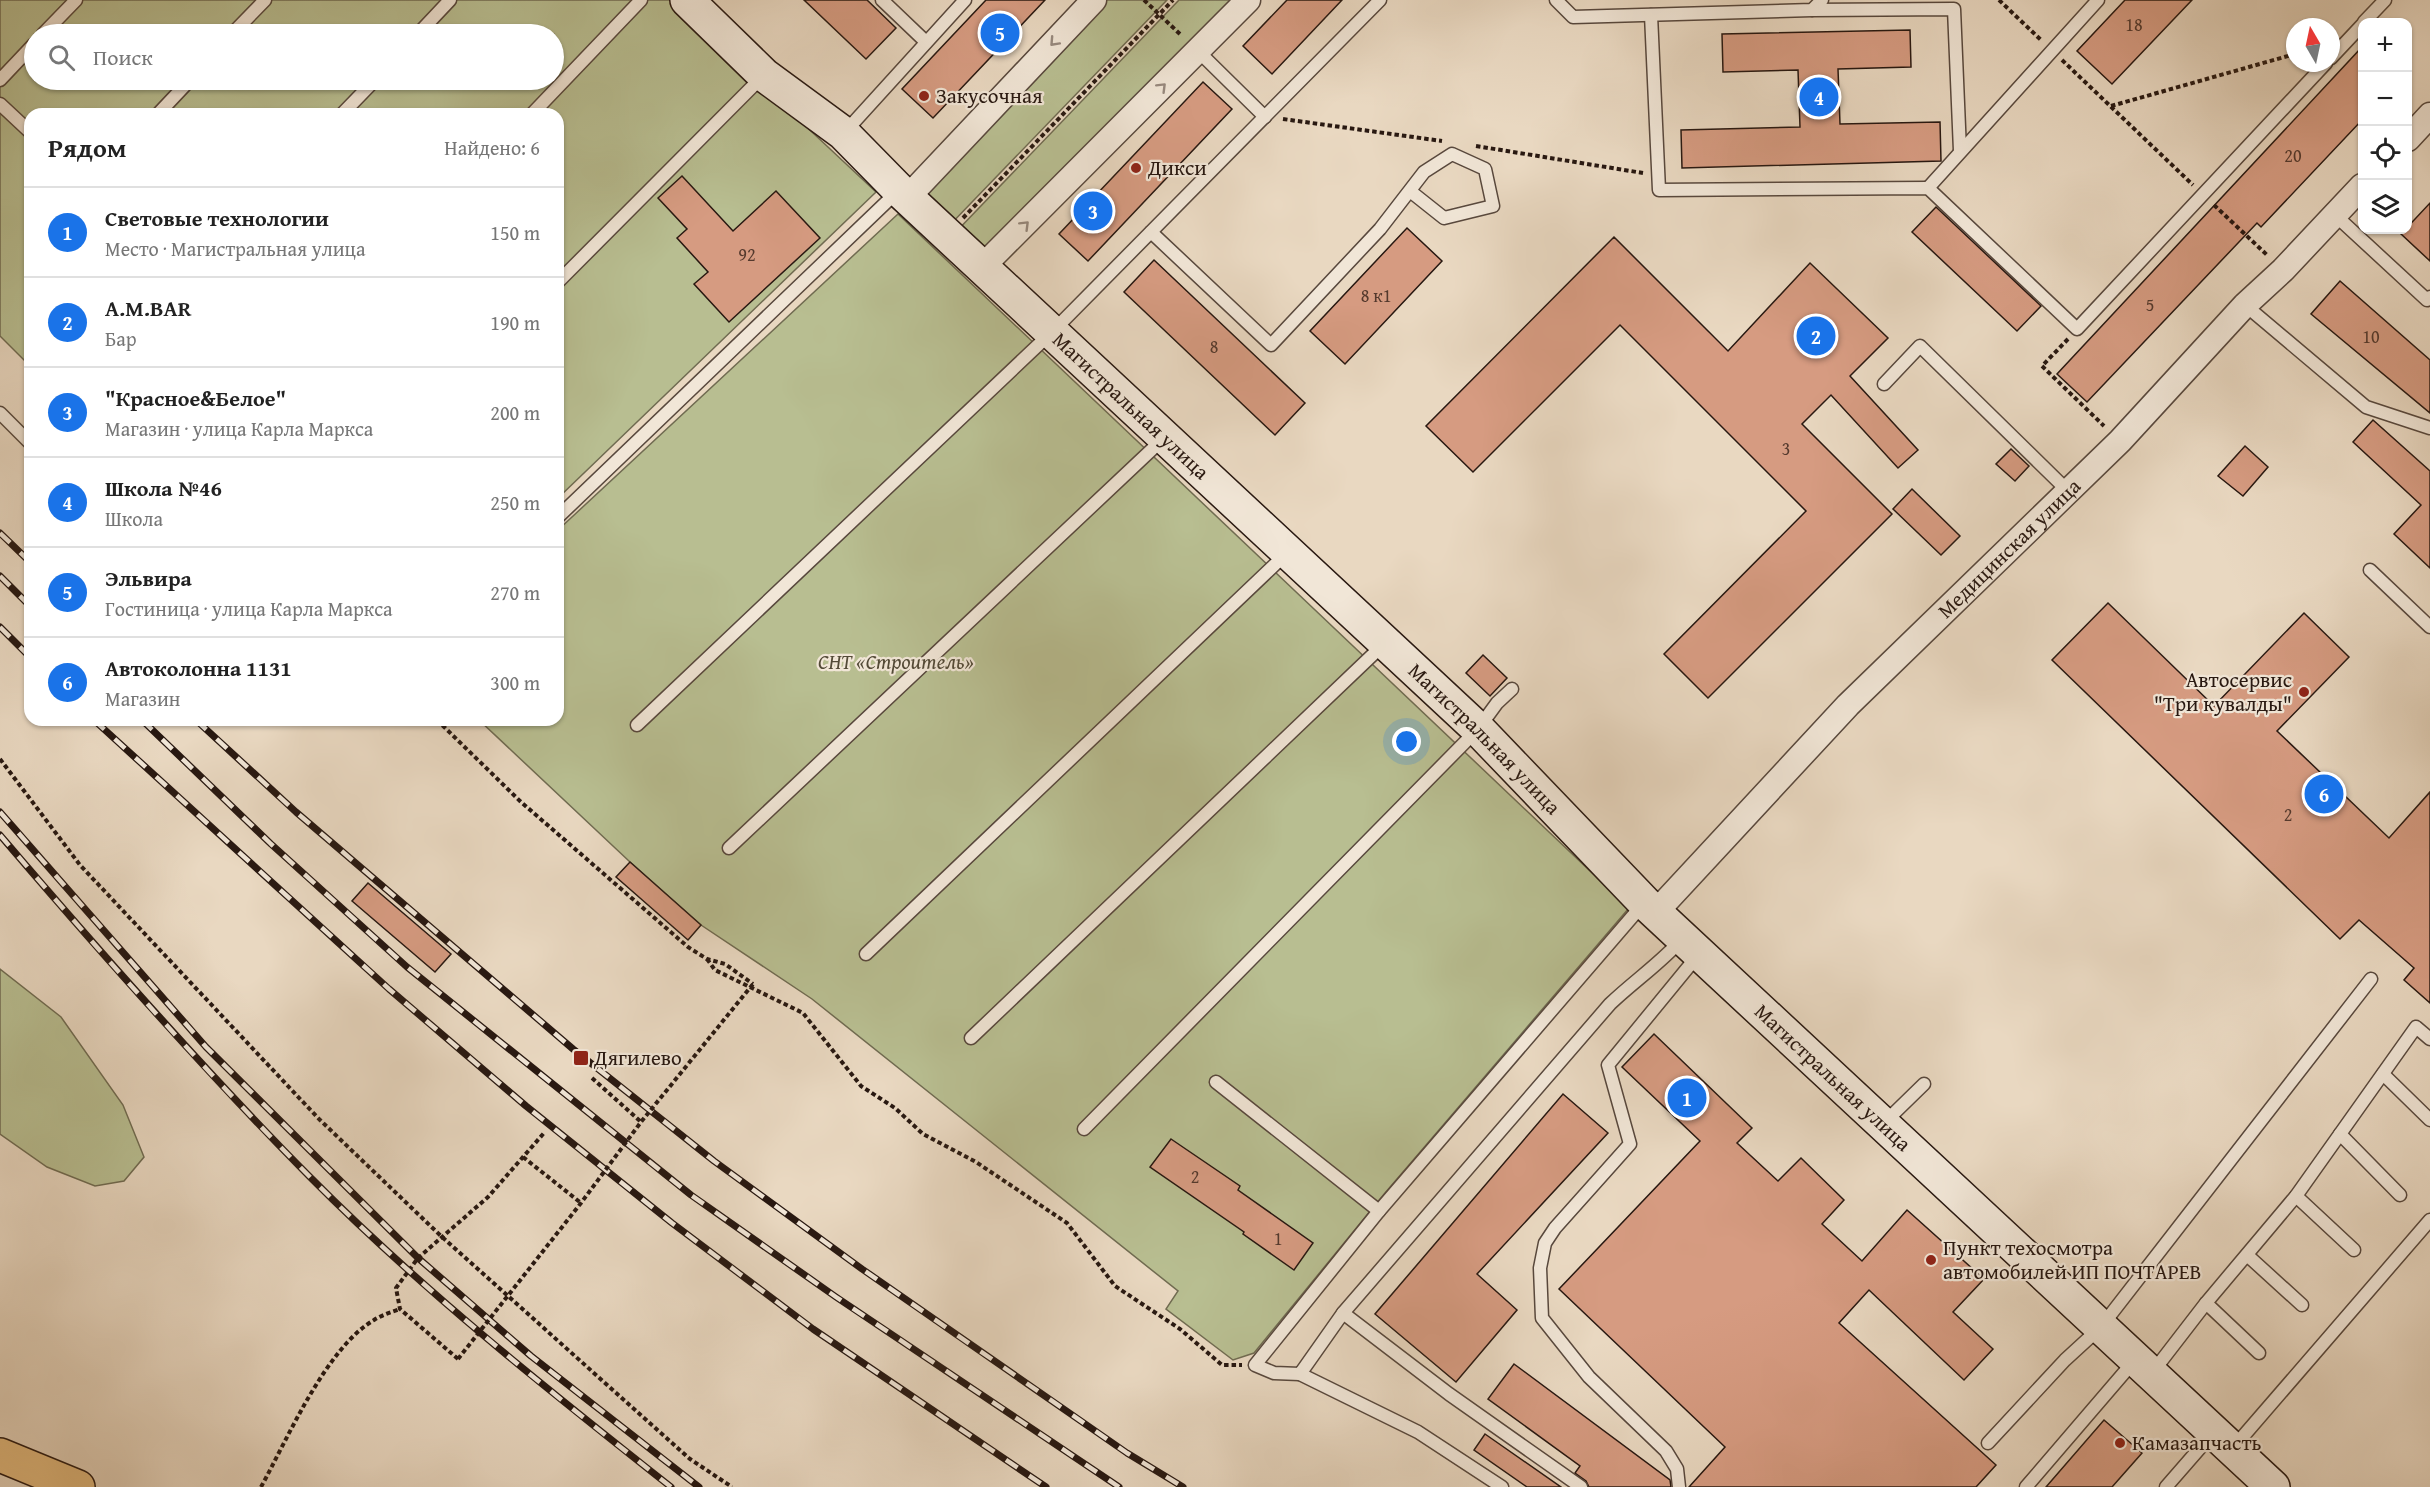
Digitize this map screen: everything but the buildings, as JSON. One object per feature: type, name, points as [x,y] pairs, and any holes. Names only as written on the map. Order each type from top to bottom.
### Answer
[{"type":"highway","points":[[0,1455],[78,1487]]},
{"type":"street","name":"Магистральная улица","points":[[687,0],[764,75],[843,133],[1384,644],[1478,729],[1650,907],[1884,1122],[2273,1487]]},
{"type":"street","points":[[904,193],[1094,0]]},
{"type":"street","points":[[983,266],[1248,0]]},
{"type":"street","points":[[2412,135],[2430,115]]},
{"type":"street","name":"Медицинская улица","points":[[1650,907],[1848,705],[2120,441],[2245,305],[2283,270],[2358,190]]},
{"type":"lane","points":[[53,24],[76,0]]},
{"type":"lane","points":[[242,24],[265,0]]},
{"type":"lane","points":[[427,24],[450,0]]},
{"type":"lane","points":[[564,81],[641,0]]},
{"type":"lane","points":[[882,0],[927,42]]},
{"type":"lane","points":[[843,133],[965,0]]},
{"type":"lane","points":[[637,725],[1053,331],[1380,0]]},
{"type":"lane","points":[[1556,0],[1573,17],[1812,10],[1954,9],[1960,151]]},
{"type":"lane","points":[[1812,10],[1822,0]]},
{"type":"lane","points":[[1928,188],[2051,49],[2098,0]]},
{"type":"lane","points":[[2368,18],[2385,0]]},
{"type":"lane","points":[[1651,15],[1659,190],[1928,188],[2077,329],[2318,72]]},
{"type":"lane","points":[[2340,48],[2358,28]]},
{"type":"lane","points":[[1198,51],[1265,117]]},
{"type":"lane","points":[[0,80],[24,55]]},
{"type":"lane","points":[[564,276],[764,75]]},
{"type":"lane","points":[[164,108],[181,90]]},
{"type":"lane","points":[[348,108],[365,90]]},
{"type":"lane","points":[[538,108],[555,90]]},
{"type":"lane","points":[[0,104],[24,126]]},
{"type":"lane","points":[[1151,232],[1271,345],[1380,230],[1410,190],[1424,172],[1452,154],[1485,169],[1493,206],[1444,218],[1410,190]]},
{"type":"lane","points":[[564,511],[904,193]]},
{"type":"lane","points":[[2335,215],[2427,300],[2430,297]]},
{"type":"lane","points":[[2245,305],[2366,407],[2430,428]]},
{"type":"lane","points":[[1884,384],[1920,346],[2069,492]]},
{"type":"lane","points":[[0,413],[24,437]]},
{"type":"lane","points":[[729,848],[1166,436]]},
{"type":"lane","points":[[866,954],[1288,553]]},
{"type":"lane","points":[[2370,570],[2430,627]]},
{"type":"lane","points":[[971,1038],[1384,644]]},
{"type":"lane","points":[[1084,1129],[1478,729],[1512,689]]},
{"type":"lane","points":[[1502,1487],[1418,1432],[1300,1374],[1274,1373],[1255,1365],[1379,1211],[1650,907]]},
{"type":"lane","points":[[1300,1374],[1343,1313],[1610,1004],[1641,975],[1692,945]]},
{"type":"lane","points":[[1678,1487],[1677,1469],[1666,1450],[1589,1377],[1542,1318],[1540,1268],[1545,1243],[1555,1228],[1630,1144],[1608,1065],[1692,945]]},
{"type":"lane","points":[[1988,1443],[2065,1360],[2101,1328],[2371,979]]},
{"type":"lane","points":[[2026,1487],[2206,1303],[2247,1255],[2296,1196],[2416,1027],[2430,1039]]},
{"type":"lane","points":[[2383,1074],[2430,1120]]},
{"type":"lane","points":[[1216,1082],[1379,1211]]},
{"type":"lane","points":[[1884,1122],[1924,1084]]},
{"type":"lane","points":[[2340,1134],[2400,1195]]},
{"type":"lane","points":[[2296,1196],[2354,1250]]},
{"type":"lane","points":[[2166,1487],[2223,1441],[2430,1220]]},
{"type":"lane","points":[[2247,1255],[2302,1305]]},
{"type":"lane","points":[[2206,1303],[2259,1353]]},
{"type":"lane","points":[[1343,1313],[1449,1394],[1581,1487]]},
{"type":"path","points":[[1144,0],[1198,51]]},
{"type":"path","points":[[948,234],[1173,0]]},
{"type":"path","points":[[1999,0],[2283,270]]},
{"type":"path","points":[[2111,106],[2286,57]]},
{"type":"path","points":[[2077,329],[2042,366],[2120,441]]},
{"type":"path","points":[[443,726],[521,802],[688,947],[707,959],[725,964],[753,984],[641,1122],[581,1203],[458,1359],[399,1309],[396,1288],[418,1258],[488,1197],[544,1133]]},
{"type":"path","points":[[0,759],[80,865],[319,1119],[442,1238],[690,1459],[732,1487]]},
{"type":"path","points":[[707,959],[715,970],[722,974],[803,1013],[861,1086],[895,1108],[922,1134],[976,1161],[1067,1223],[1114,1286],[1180,1329],[1222,1365],[1255,1365]]},
{"type":"path","points":[[592,1078],[641,1122]]},
{"type":"path","points":[[523,1157],[581,1203]]},
{"type":"path","points":[[261,1487],[326,1370],[352,1337],[374,1320],[399,1309]]},
{"type":"green space","points":[[0,0],[671,0],[876,192],[564,492],[564,108],[24,108],[24,360],[0,336]]},
{"type":"green space","points":[[1102,0],[1167,0],[947,228],[913,196]]},
{"type":"green space","points":[[1179,0],[1238,0],[984,264],[953,235]]},
{"type":"green space","name":"СНТ «Строитель»","points":[[898,214],[1629,908],[1385,1193],[1254,1353],[1233,1360],[1166,1309],[1178,1291],[812,999],[701,925],[630,862],[485,726],[564,726],[564,524]]},
{"type":"green space","points":[[0,969],[61,1017],[123,1105],[144,1157],[124,1181],[95,1186],[47,1167],[0,1134]]},
{"type":"railway","points":[[0,533],[24,556]]},
{"type":"railway","points":[[0,576],[24,600]]},
{"type":"railway","points":[[0,627],[24,651]]},
{"type":"railway","points":[[101,726],[389,989],[526,1106],[672,1223],[813,1329],[1046,1487]]},
{"type":"railway","points":[[148,726],[271,844],[407,967],[691,1195],[836,1297],[1119,1487]]},
{"type":"railway","points":[[203,726],[296,812],[573,1049],[714,1161],[862,1269],[1127,1453],[1183,1487]]},
{"type":"railway","points":[[0,812],[206,1047],[418,1258],[531,1356],[699,1487]]},
{"type":"railway","points":[[0,835],[191,1052],[353,1219],[486,1338],[671,1487]]},
{"type":"place","name":"Эльвира","points":[[1000,33]]},
{"type":"place","name":"Закусочная","points":[[924,96]]},
{"type":"place","name":"Школа №46","points":[[1819,97]]},
{"type":"place","name":"Дикси","points":[[1136,168]]},
{"type":"place","name":"\"Красное&Белое\"","points":[[1093,211]]},
{"type":"place","name":"А.М.BAR","points":[[1816,336]]},
{"type":"place","name":"Автосервис \"Три кувалды\"","points":[[2304,692]]},
{"type":"place","name":"Автоколонна 1131","points":[[2324,794]]},
{"type":"place","name":"Дягилево","points":[[581,1058]]},
{"type":"place","name":"Световые технологии","points":[[1687,1098]]},
{"type":"place","name":"Пункт техосмотра автомобилей ИП ПОЧТАРЕВ","points":[[1931,1260]]},
{"type":"place","name":"Камазапчасть","points":[[2120,1443]]}]
